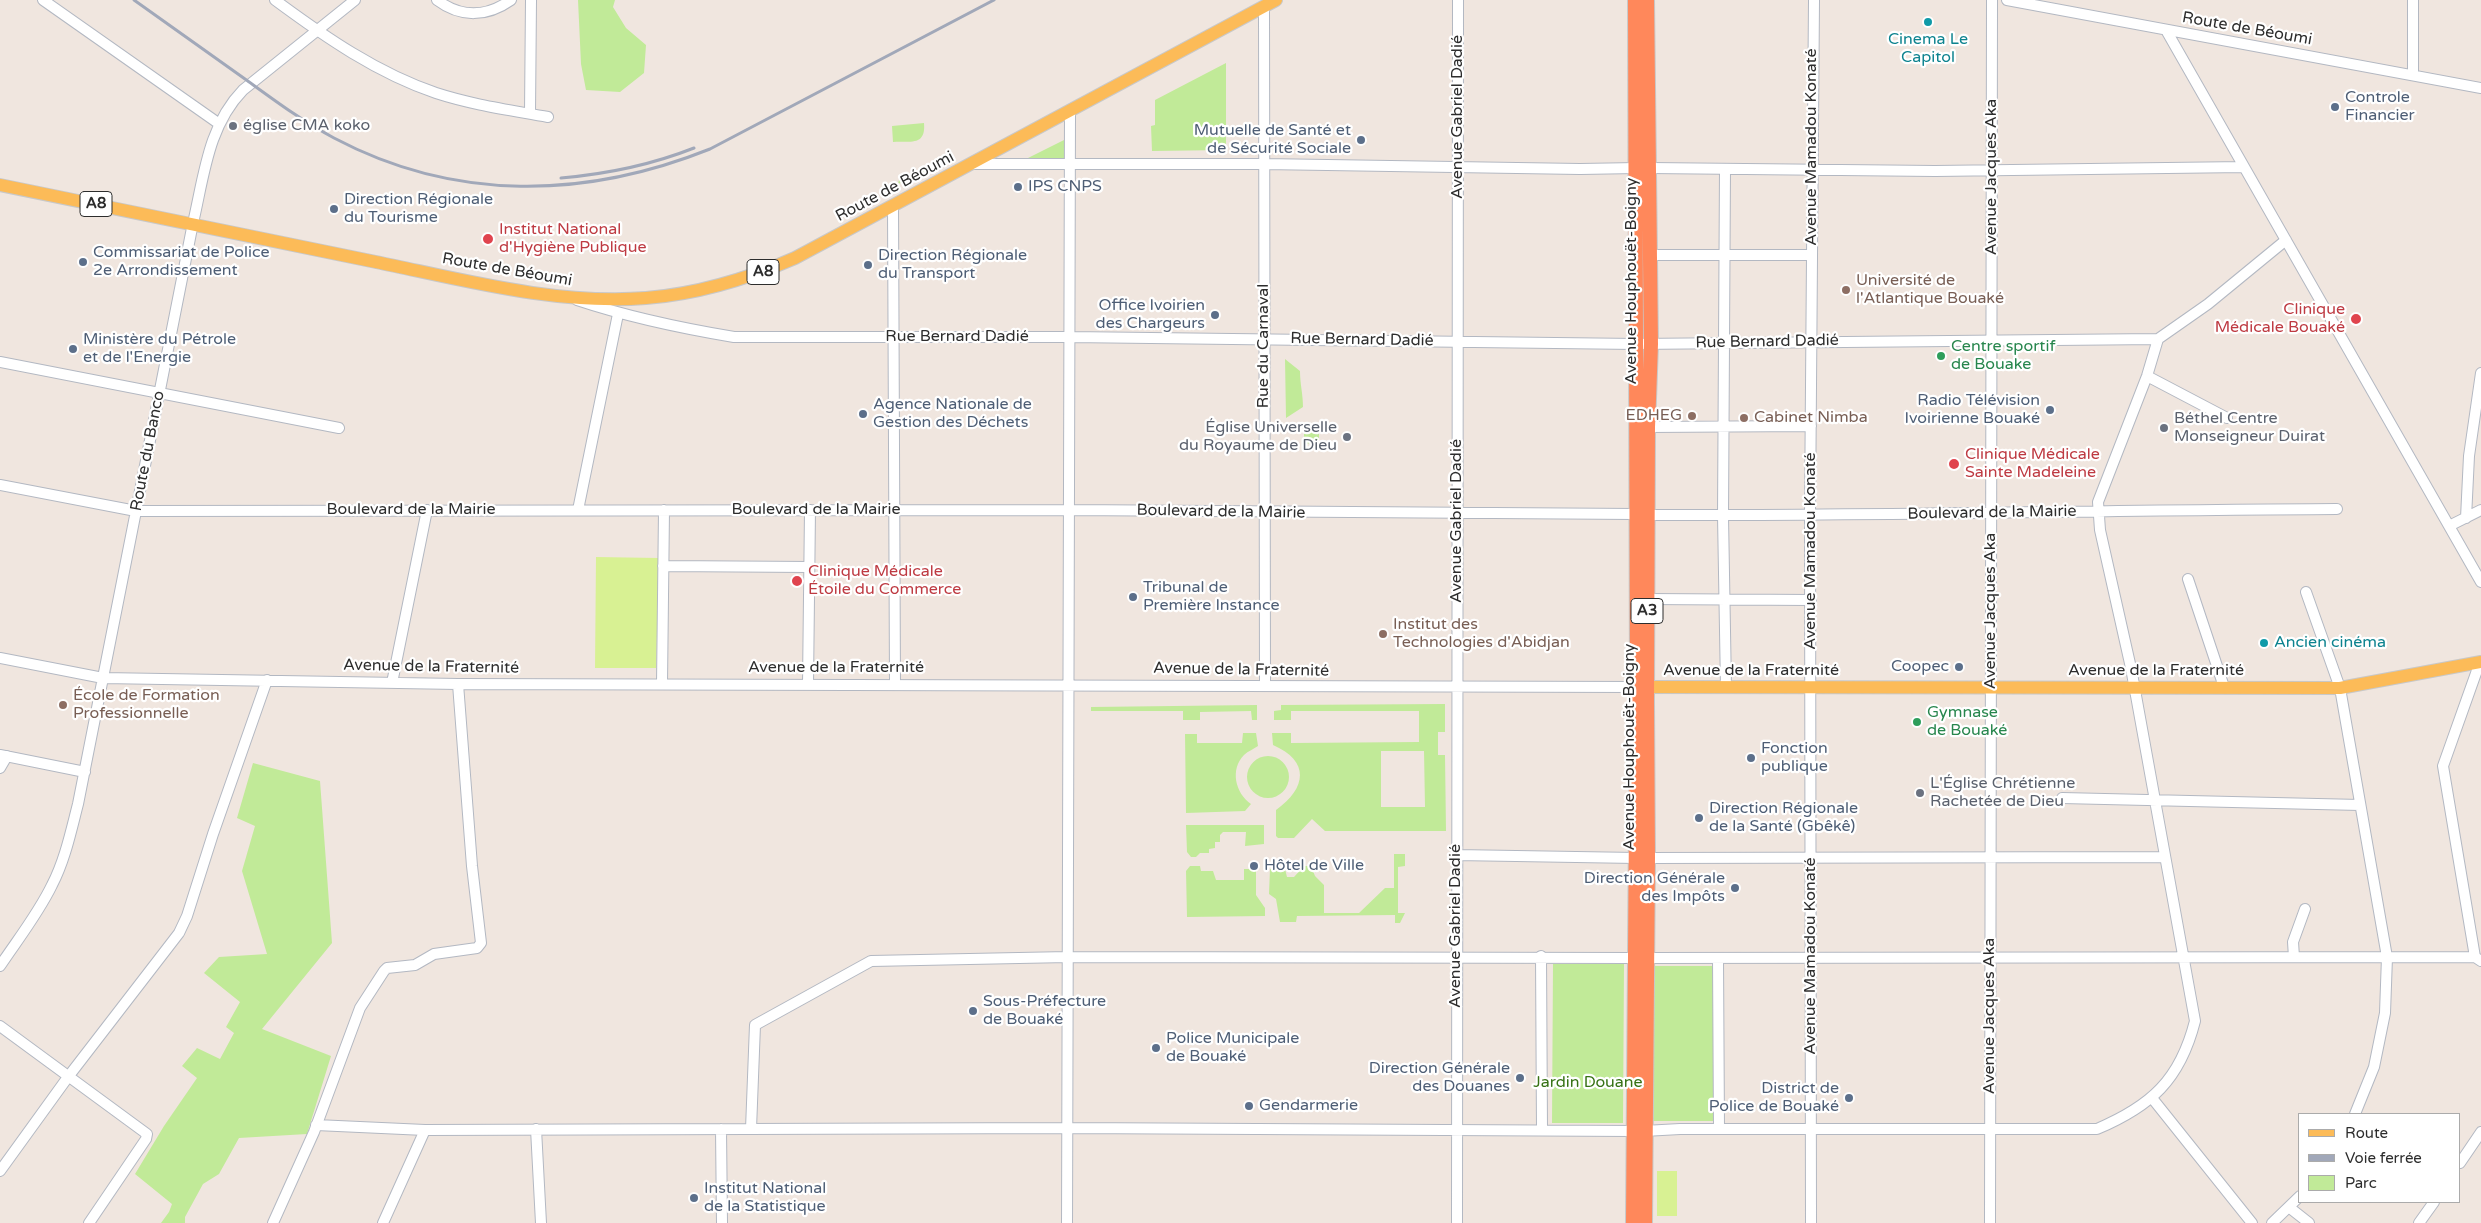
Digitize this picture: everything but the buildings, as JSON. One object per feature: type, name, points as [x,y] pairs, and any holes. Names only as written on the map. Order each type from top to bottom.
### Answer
[{"type":"highway","name":"Avenue Houphouët-Boigny","points":[[1633,1223],[1639,1131],[1642,858],[1642,514],[1648,426],[1650,344],[1650,255],[1643,168],[1635,0]]},
{"type":"highway","name":"Avenue Houphouët-Boigny","points":[[1642,687],[1647,598],[1636,344],[1647,0]]},
{"type":"highway","name":"Avenue Houphouët-Boigny","points":[[1639,1131],[1645,1223]]},
{"type":"main road","name":"Route de Béoumi","points":[[0,185],[465,280],[571,299],[647,298],[708,289],[744,279],[795,258],[974,164],[1276,0]]},
{"type":"main road","name":"Avenue de la Fraternité","points":[[1642,687],[2340,688],[2480,662]]},
{"type":"street","points":[[43,0],[218,123]]},
{"type":"street","points":[[275,0],[316,30],[374,67],[435,92],[487,106],[548,117]]},
{"type":"street","name":"Route du Banco","points":[[0,966],[43,902],[53,883],[70,836],[85,772],[193,223],[211,142],[218,123],[230,104],[243,90],[355,0]]},
{"type":"street","points":[[437,0],[458,12],[475,14],[497,10],[511,0]]},
{"type":"street","points":[[530,113],[531,0]]},
{"type":"street","name":"Avenue Gabriel Dadié","points":[[1458,0],[1456,686],[1458,1223]]},
{"type":"street","name":"Avenue Mamadou Konaté","points":[[1810,1223],[1810,516],[1814,0]]},
{"type":"street","name":"Avenue Jacques Aka","points":[[1990,1223],[1992,0]]},
{"type":"street","name":"Route de Béoumi","points":[[2007,0],[2481,88]]},
{"type":"street","points":[[2413,0],[2413,76]]},
{"type":"street","name":"Rue du Carnaval","points":[[1264,7],[1264,686]]},
{"type":"street","points":[[2166,30],[2481,582]]},
{"type":"street","points":[[1068,1223],[1070,112]]},
{"type":"street","points":[[974,164],[1264,164],[1991,171],[2244,167]]},
{"type":"street","points":[[1724,169],[1723,516],[1726,688]]},
{"type":"street","points":[[893,207],[895,684]]},
{"type":"street","points":[[316,1125],[425,1130],[722,1128],[1639,1131],[1719,1129],[2097,1129],[2126,1117],[2152,1098],[2168,1082],[2180,1063],[2189,1043],[2195,1021],[2135,687],[2097,510],[2103,488],[2147,376],[2158,340],[2208,304],[2286,240]]},
{"type":"street","points":[[1650,255],[1811,255]]},
{"type":"street","name":"Rue Bernard Dadié","points":[[571,299],[618,314],[680,328],[734,337],[1070,337],[1636,344],[2158,340]]},
{"type":"street","points":[[578,510],[618,314]]},
{"type":"street","points":[[0,362],[339,428]]},
{"type":"street","points":[[2466,518],[2471,438],[2481,373]]},
{"type":"street","points":[[2147,376],[2227,418]]},
{"type":"street","points":[[1648,426],[1811,426]]},
{"type":"street","name":"Boulevard de la Mairie","points":[[0,484],[136,511],[1069,510],[1810,516],[1990,514],[2097,510],[2337,509]]},
{"type":"street","points":[[392,683],[427,510]]},
{"type":"street","points":[[662,684],[664,510]]},
{"type":"street","points":[[808,684],[810,510]]},
{"type":"street","points":[[2449,526],[2481,510]]},
{"type":"street","points":[[663,566],[809,567]]},
{"type":"street","points":[[2188,579],[2224,687]]},
{"type":"street","points":[[2306,592],[2340,688],[2387,957],[2385,1012],[2374,1067],[2355,1113]]},
{"type":"street","points":[[1647,598],[1811,600]]},
{"type":"street","name":"Avenue de la Fraternité","points":[[0,658],[103,678],[458,684],[1069,684],[1642,687]]},
{"type":"street","points":[[752,1128],[755,1025],[801,1002],[866,963],[876,961],[1068,957],[1541,956],[1641,958],[2387,957],[2478,959],[2443,766],[2480,662]]},
{"type":"street","points":[[0,1171],[68,1077],[179,933],[267,680]]},
{"type":"street","points":[[273,1223],[316,1125],[360,1008],[384,971],[387,968],[415,965],[434,954],[477,948],[481,944],[472,866],[458,684]]},
{"type":"street","points":[[0,768],[3,756],[85,772]]},
{"type":"street","points":[[2062,798],[2360,805]]},
{"type":"street","points":[[1456,855],[1642,858],[1810,856],[2165,857]]},
{"type":"street","points":[[2294,958],[2293,942],[2304,909]]},
{"type":"street","points":[[1541,956],[1542,1130]]},
{"type":"street","points":[[1718,958],[1719,1129]]},
{"type":"street","points":[[0,1026],[146,1134],[146,1139],[89,1223]]},
{"type":"street","points":[[2152,1098],[2252,1223]]},
{"type":"street","points":[[722,1128],[722,1223]]},
{"type":"street","points":[[536,1129],[541,1223]]},
{"type":"street","points":[[383,1223],[425,1130]]},
{"type":"street","points":[[2461,1162],[2481,1132]]},
{"type":"street","points":[[2272,1223],[2298,1198]]},
{"type":"street","points":[[2419,1223],[2433,1203]]},
{"type":"street","points":[[2290,1208],[2310,1223]]},
{"type":"green space","points":[[578,0],[615,0],[613,7],[626,28],[646,45],[644,73],[620,92],[586,90],[581,64]]},
{"type":"green space","points":[[1226,63],[1226,150],[1152,151],[1151,126],[1155,125],[1155,100]]},
{"type":"green space","points":[[924,123],[923,136],[920,139],[911,142],[893,142],[892,126]]},
{"type":"green space","points":[[1064,140],[1064,158],[1028,158]]},
{"type":"green space","points":[[944,157],[947,158],[946,161],[898,184],[899,180]]},
{"type":"green space","points":[[1285,359],[1300,371],[1303,407],[1286,418]]},
{"type":"green space","points":[[1304,427],[1319,427],[1319,442],[1304,444]]},
{"type":"green space","points":[[596,557],[659,558],[656,668],[595,668]]},
{"type":"green space","points":[[1445,704],[1445,732],[1438,732],[1438,755],[1445,755],[1446,831],[1325,831],[1312,819],[1294,838],[1278,838],[1276,836],[1276,810],[1294,793],[1300,775],[1293,759],[1285,751],[1273,745],[1272,733],[1291,733],[1291,743],[1419,742],[1419,711],[1291,711],[1291,720],[1274,720],[1274,711],[1281,710],[1281,705]],"holes":[[[1381,751],[1424,751],[1425,807],[1381,807]]]},
{"type":"green space","points":[[1257,705],[1257,720],[1252,720],[1251,711],[1200,712],[1200,720],[1183,720],[1183,711],[1091,711],[1091,707]]},
{"type":"green space","points":[[1243,733],[1256,733],[1258,746],[1244,755],[1237,767],[1236,774],[1236,781],[1241,794],[1251,804],[1245,811],[1186,813],[1185,734],[1197,734],[1197,743],[1242,743]]},
{"type":"green space","points":[[1268,756],[1283,762],[1289,777],[1283,792],[1268,798],[1253,792],[1247,777],[1253,762]]},
{"type":"green space","points":[[253,763],[320,781],[332,943],[262,1029],[331,1056],[307,1134],[239,1138],[219,1174],[203,1184],[185,1217],[185,1223],[161,1223],[172,1204],[135,1174],[164,1126],[197,1078],[182,1066],[197,1048],[220,1059],[234,1033],[226,1027],[240,1002],[204,973],[219,957],[267,954],[242,871],[255,826],[237,818]]},
{"type":"green space","points":[[1186,825],[1264,825],[1264,844],[1245,846],[1246,832],[1223,832],[1220,835],[1220,842],[1215,842],[1215,848],[1209,849],[1209,853],[1200,853],[1196,857],[1191,857],[1187,852]]},
{"type":"green space","points":[[1394,854],[1405,854],[1405,866],[1398,867],[1398,913],[1405,913],[1400,923],[1395,923],[1395,915],[1297,916],[1296,922],[1280,922],[1276,899],[1269,894],[1270,869],[1285,869],[1287,877],[1294,877],[1304,866],[1311,866],[1315,876],[1324,885],[1324,913],[1359,913],[1385,888],[1394,888]]},
{"type":"green space","points":[[1190,866],[1200,866],[1201,871],[1213,871],[1216,880],[1244,880],[1244,869],[1256,869],[1256,895],[1265,908],[1265,916],[1187,917],[1186,871]]},
{"type":"green space","name":"Jardin Douane","points":[[1553,964],[1624,964],[1623,1123],[1552,1123]]},
{"type":"green space","name":"Jardin Douane","points":[[1644,966],[1713,966],[1714,1121],[1644,1121]]},
{"type":"green space","points":[[1657,1171],[1677,1171],[1677,1216],[1657,1216]]},
{"type":"railway","points":[[134,0],[288,110],[334,138],[380,159],[426,174],[473,183],[520,186],[568,184],[616,177],[663,166],[710,149],[994,0]]},
{"type":"railway","points":[[561,178],[629,168],[694,148]]},
{"type":"place","name":"Cinema Le Capitol","points":[[1928,22]]},
{"type":"place","name":"Controle Financier","points":[[2335,107]]},
{"type":"place","name":"église CMA koko","points":[[233,126]]},
{"type":"place","name":"Mutuelle de Santé et de Sécurité Sociale","points":[[1361,140]]},
{"type":"place","name":"IPS CNPS","points":[[1018,187]]},
{"type":"place","name":"Direction Régionale du Tourisme","points":[[334,209]]},
{"type":"place","name":"Institut National d'Hygiène Publique","points":[[488,239]]},
{"type":"place","name":"Commissariat de Police 2e Arrondissement","points":[[83,262]]},
{"type":"place","name":"Direction Régionale du Transport","points":[[868,265]]},
{"type":"place","name":"Université de l'Atlantique Bouaké","points":[[1846,290]]},
{"type":"place","name":"Office Ivoirien des Chargeurs","points":[[1215,315]]},
{"type":"place","name":"Clinique Médicale Bouaké","points":[[2356,319]]},
{"type":"place","name":"Ministère du Pétrole et de l'Energie","points":[[73,349]]},
{"type":"place","name":"Centre sportif de Bouake","points":[[1941,356]]},
{"type":"place","name":"Radio Télévision Ivoirienne Bouaké","points":[[2050,410]]},
{"type":"place","name":"Agence Nationale de Gestion des Déchets","points":[[863,414]]},
{"type":"place","name":"EDHEG","points":[[1692,416]]},
{"type":"place","name":"Cabinet Nimba","points":[[1744,418]]},
{"type":"place","name":"Béthel Centre Monseigneur Duirat","points":[[2164,428]]},
{"type":"place","name":"Église Universelle du Royaume de Dieu","points":[[1347,437]]},
{"type":"place","name":"Clinique Médicale Sainte Madeleine","points":[[1954,464]]},
{"type":"place","name":"Clinique Médicale Étoile du Commerce","points":[[797,581]]},
{"type":"place","name":"Tribunal de Première Instance","points":[[1133,597]]},
{"type":"place","name":"Institut des Technologies d'Abidjan","points":[[1383,634]]},
{"type":"place","name":"Ancien cinéma","points":[[2264,643]]},
{"type":"place","name":"Coopec","points":[[1959,667]]},
{"type":"place","name":"École de Formation Professionnelle","points":[[63,705]]},
{"type":"place","name":"Gymnase de Bouaké","points":[[1917,722]]},
{"type":"place","name":"Fonction publique","points":[[1751,758]]},
{"type":"place","name":"L'Église Chrétienne Rachetée de Dieu","points":[[1920,793]]},
{"type":"place","name":"Direction Régionale de la Santé (Gbêkê)","points":[[1699,818]]},
{"type":"place","name":"Hôtel de Ville","points":[[1254,866]]},
{"type":"place","name":"Direction Générale des Impôts","points":[[1735,888]]},
{"type":"place","name":"Sous-Préfecture de Bouaké","points":[[973,1011]]},
{"type":"place","name":"Police Municipale de Bouaké","points":[[1156,1048]]},
{"type":"place","name":"Direction Générale des Douanes","points":[[1520,1078]]},
{"type":"place","name":"District de Police de Bouaké","points":[[1849,1098]]},
{"type":"place","name":"Gendarmerie","points":[[1249,1106]]},
{"type":"place","name":"Institut National de la Statistique","points":[[694,1198]]}]
